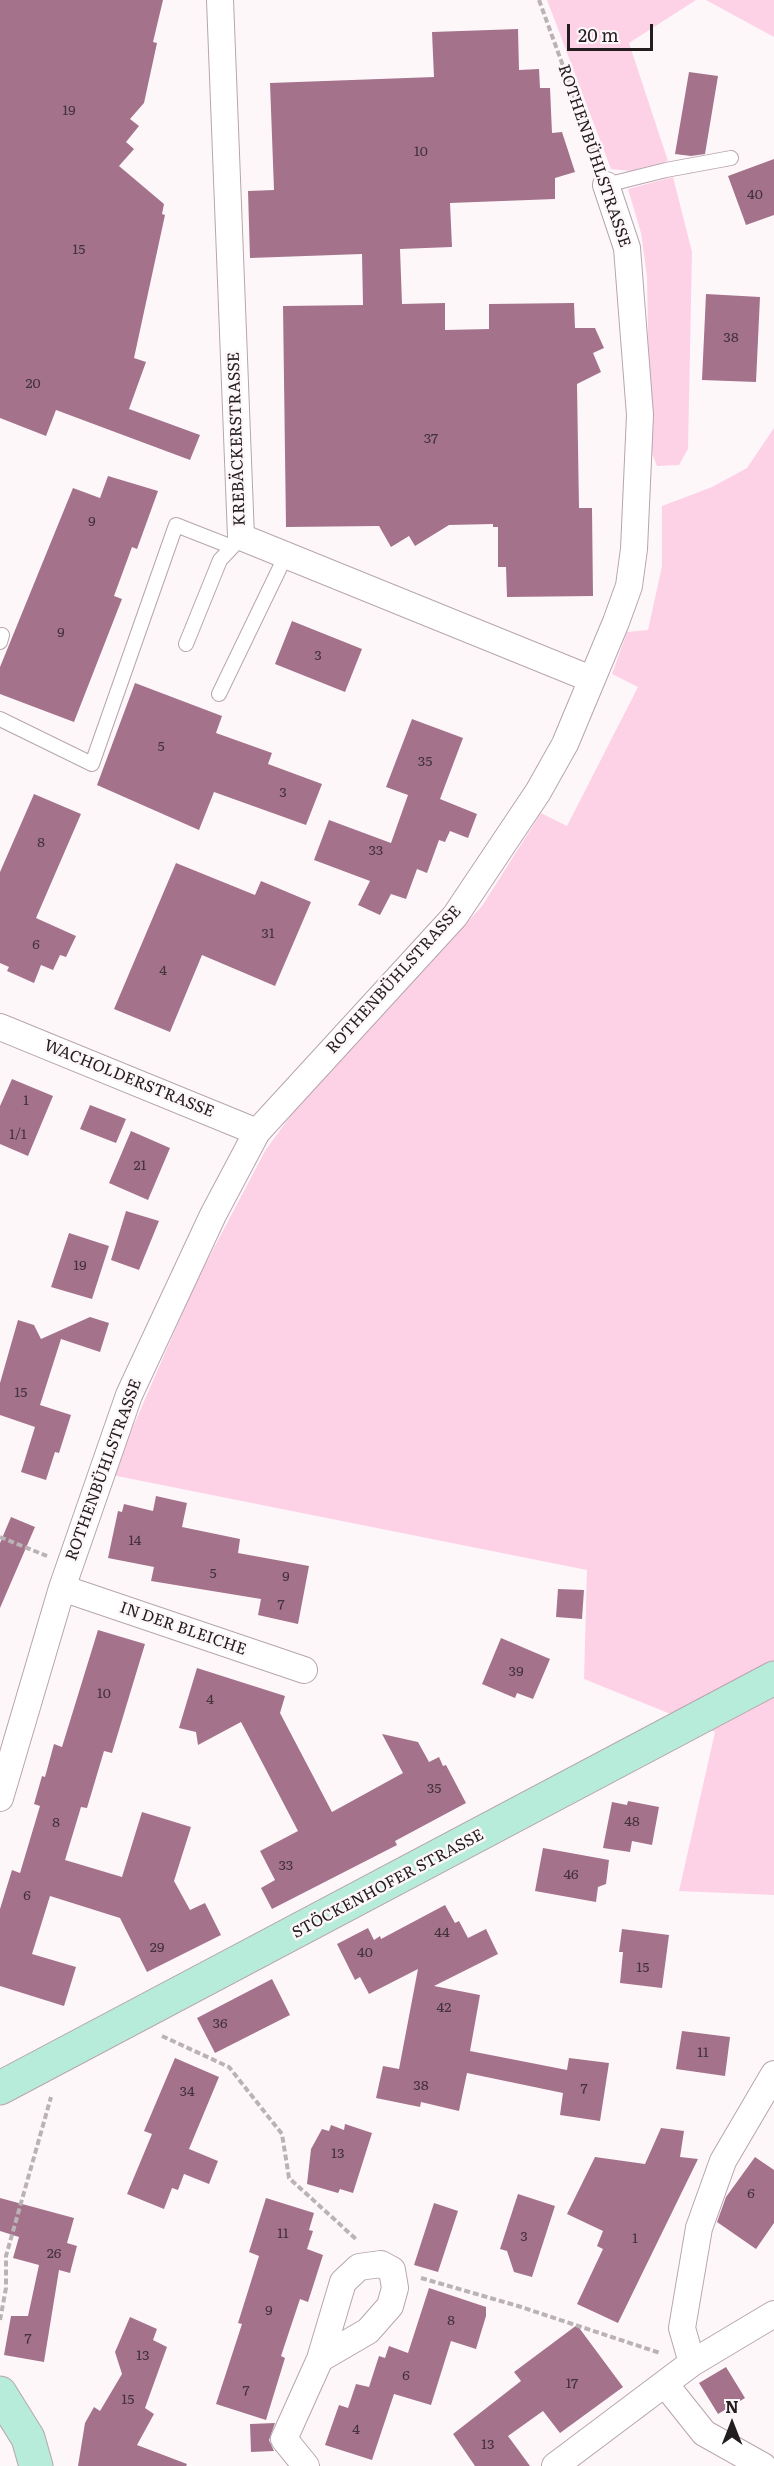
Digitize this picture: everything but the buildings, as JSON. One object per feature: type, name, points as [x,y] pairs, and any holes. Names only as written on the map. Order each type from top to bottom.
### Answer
[{"type":"main road","name":"STÖCKENHOFER STRASSE","points":[[0,2088],[774,1678]]},
{"type":"main road","points":[[0,2393],[28,2438],[36,2466]]},
{"type":"street","name":"KREBÄCKERSTRASSE","points":[[220,0],[237,542],[286,555],[591,679]]},
{"type":"street","name":"ROTHENBÜHLSTRASSE","points":[[0,1798],[66,1577],[129,1395],[213,1215],[257,1132],[455,916],[538,792],[565,744],[629,586],[634,549],[640,415],[627,248],[606,185]]},
{"type":"street","name":"WACHOLDERSTRASSE","points":[[0,1027],[257,1132]]},
{"type":"street","name":"IN DER BLEICHE","points":[[66,1577],[304,1670]]},
{"type":"street","points":[[692,2363],[682,2328],[699,2228],[723,2161],[774,2074]]},
{"type":"street","points":[[555,2466],[692,2363],[774,2314]]},
{"type":"street","points":[[306,2466],[284,2439],[320,2359]]},
{"type":"street","points":[[665,2384],[704,2433],[763,2466]]},
{"type":"lane","points":[[606,185],[666,170],[731,158]]},
{"type":"lane","points":[[0,719],[92,764],[176,525],[237,542],[220,560],[186,644]]},
{"type":"lane","points":[[219,694],[286,555]]},
{"type":"path","name":"ROTHENBÜHLSTRASSE","points":[[539,0],[606,185]]},
{"type":"path","points":[[0,1537],[66,1577]]},
{"type":"path","points":[[129,2020],[229,2067],[282,2134],[289,2178],[333,2217]]},
{"type":"path","points":[[0,2320],[6,2288],[6,2256],[53,2086],[52,2061]]},
{"type":"path","points":[[433,2282],[518,2306],[692,2363]]},
{"type":"shaded area","points":[[547,0],[696,0],[629,43],[668,161],[630,171],[611,169]]},
{"type":"shaded area","points":[[706,0],[774,0],[774,37]]},
{"type":"shaded area","points":[[673,177],[692,252],[688,449],[679,465],[657,466],[650,449],[647,277],[641,233],[628,189]]},
{"type":"shaded area","points":[[774,428],[774,1895],[679,1891],[715,1732],[584,1679],[587,1570],[112,1475],[196,1282],[265,1151],[291,1115],[482,906],[541,813],[567,826],[638,687],[612,674],[627,632],[648,630],[662,566],[662,506],[712,487],[747,468]]}]
